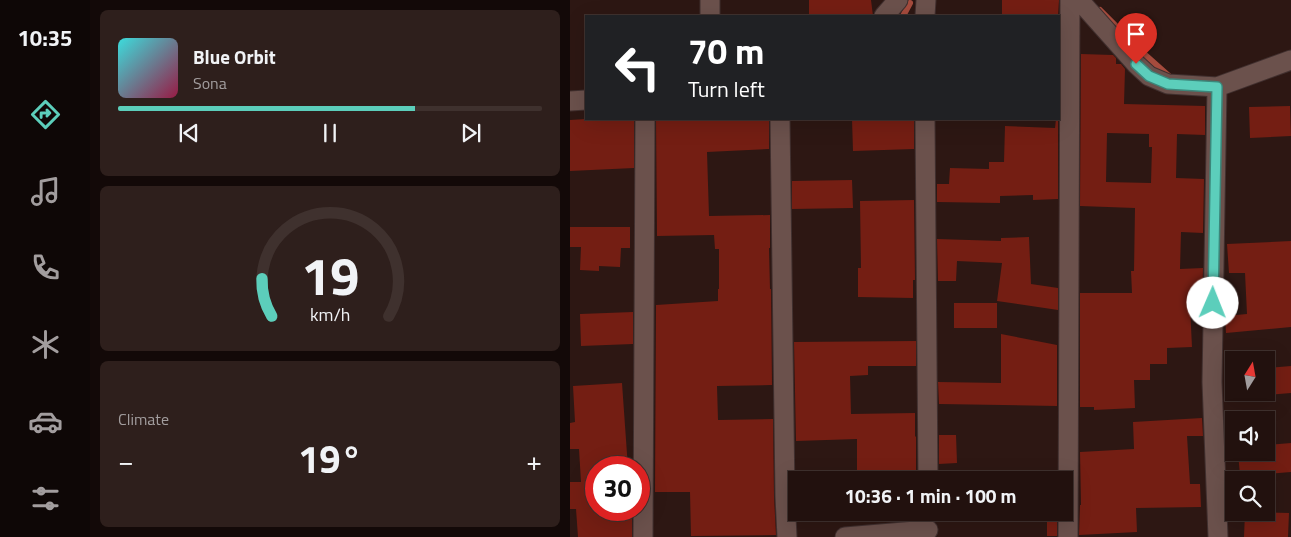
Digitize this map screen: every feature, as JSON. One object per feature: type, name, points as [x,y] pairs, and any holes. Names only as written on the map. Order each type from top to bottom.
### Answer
[{"type":"street","points":[[710,0],[710,15]]},
{"type":"street","points":[[885,15],[898,0]]},
{"type":"street","points":[[925,15],[926,0]]},
{"type":"street","points":[[1068,537],[1070,0]]},
{"type":"street","points":[[1079,0],[1136,64],[1149,76],[1168,84],[1217,87],[1291,60]]},
{"type":"street","points":[[1217,87],[1212,382],[1218,537]]},
{"type":"street","points":[[570,101],[585,100]]},
{"type":"street","points":[[643,537],[645,120]]},
{"type":"street","points":[[780,120],[787,537]]},
{"type":"street","points":[[925,120],[928,471]]},
{"type":"street","points":[[845,537],[928,526]]},
{"type":"building","points":[[809,0],[871,0],[873,15],[809,15]]},
{"type":"building","points":[[1002,0],[1059,0],[1058,15],[1002,15]]},
{"type":"building","points":[[1081,54],[1113,55],[1116,58],[1116,64],[1121,64],[1125,69],[1124,104],[1205,106],[1205,135],[1177,134],[1176,178],[1204,179],[1203,233],[1181,232],[1180,269],[1203,268],[1202,306],[1190,306],[1192,347],[1167,348],[1167,364],[1150,364],[1150,380],[1134,380],[1135,408],[1094,410],[1094,407],[1080,407],[1080,293],[1132,293],[1131,271],[1134,271],[1135,208],[1080,206]],"holes":[[[1107,133],[1149,134],[1149,147],[1152,147],[1151,183],[1106,182]]]},
{"type":"building","points":[[1290,106],[1291,136],[1250,138],[1249,107]]},
{"type":"building","points":[[570,120],[634,120],[634,168],[570,171]]},
{"type":"building","points":[[656,120],[769,120],[769,149],[707,152],[709,216],[770,215],[772,385],[717,386],[718,420],[773,419],[776,535],[691,536],[690,492],[655,492],[656,305],[718,301],[719,289],[719,249],[715,249],[714,235],[657,236]]},
{"type":"building","points":[[852,120],[914,120],[914,149],[853,151]]},
{"type":"building","points":[[1056,120],[1058,120],[1058,199],[1033,200],[1033,195],[1000,196],[1000,203],[937,202],[937,184],[949,184],[950,168],[989,169],[989,162],[1004,162],[1005,126],[1055,128]]},
{"type":"building","points":[[852,180],[853,208],[792,209],[792,181]]},
{"type":"building","points":[[914,200],[915,280],[913,280],[913,298],[858,297],[858,268],[861,268],[860,201]]},
{"type":"building","points":[[570,227],[630,227],[630,248],[621,248],[620,267],[599,266],[599,271],[580,270],[581,247],[570,247]]},
{"type":"building","points":[[1029,237],[1031,284],[1058,288],[1058,310],[997,301],[1002,263],[957,261],[956,281],[938,281],[937,239],[1001,241],[1001,238]]},
{"type":"building","points":[[1291,241],[1291,327],[1226,333],[1225,316],[1247,314],[1245,273],[1229,273],[1227,244]]},
{"type":"building","points":[[954,303],[997,303],[997,328],[954,328]]},
{"type":"building","points":[[633,312],[633,344],[581,346],[580,314]]},
{"type":"building","points":[[1001,334],[1057,345],[1057,406],[939,404],[938,382],[1001,383]]},
{"type":"building","points":[[916,341],[916,366],[868,366],[868,375],[850,376],[851,414],[915,413],[916,471],[857,471],[857,439],[796,441],[794,342]]},
{"type":"building","points":[[1291,366],[1291,393],[1275,394],[1275,367]]},
{"type":"building","points":[[622,383],[627,456],[585,456],[585,521],[632,521],[632,537],[578,537],[576,509],[570,509],[570,482],[581,482],[579,449],[570,449],[570,423],[575,422],[573,386]]},
{"type":"building","points":[[1202,418],[1203,436],[1187,436],[1190,484],[1200,484],[1201,507],[1136,508],[1137,532],[1079,535],[1081,505],[1080,452],[1134,449],[1133,422]]},
{"type":"building","points":[[939,435],[956,435],[957,463],[939,464]]},
{"type":"building","points":[[1291,443],[1291,472],[1275,473],[1275,471],[1240,471],[1239,461],[1275,461],[1275,444]]},
{"type":"building","points":[[1275,513],[1289,513],[1288,537],[1244,537],[1245,521],[1275,521]]},
{"type":"building","points":[[1047,521],[1057,521],[1057,536],[1047,536]]},
{"type":"waterway","points":[[904,15],[910,3]]},
{"type":"waterway","points":[[1100,10],[1170,77]]},
{"type":"route","points":[[1136,64],[1149,76],[1168,84],[1217,87],[1213,303]]}]
